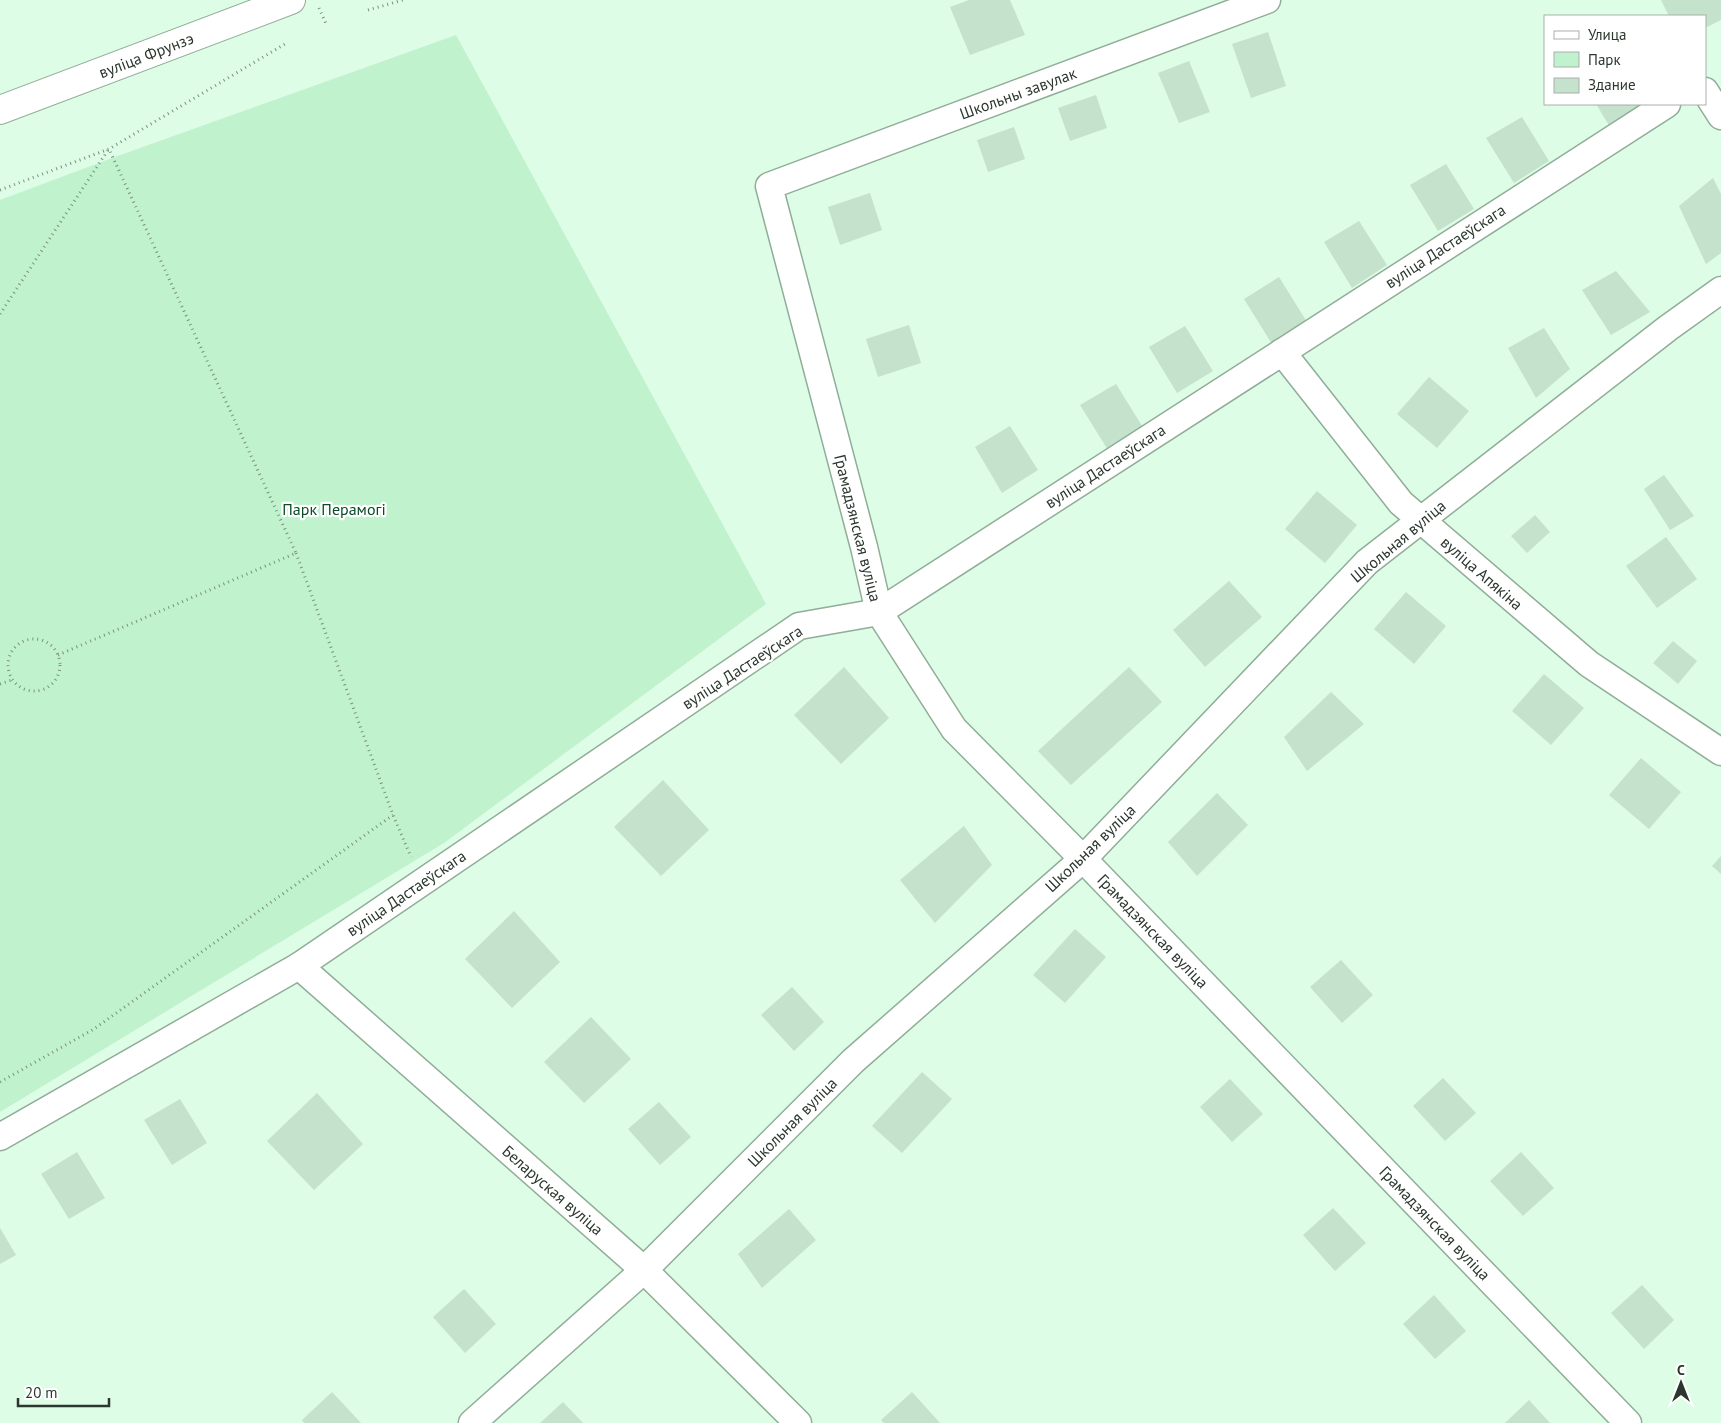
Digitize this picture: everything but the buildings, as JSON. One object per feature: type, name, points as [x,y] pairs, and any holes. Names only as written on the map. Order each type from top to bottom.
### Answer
[{"type":"street","name":"вуліца Фрунзэ","points":[[0,110],[291,0]]},
{"type":"street","name":"Школьны завулак","points":[[769,186],[1267,0]]},
{"type":"street","points":[[1706,93],[1721,116]]},
{"type":"street","name":"вуліца Дастаеўскага","points":[[0,1137],[299,966],[800,626],[879,612],[1665,105]]},
{"type":"street","name":"Грамадзянская вуліца","points":[[769,186],[864,547],[879,612],[954,729],[1083,859],[1628,1423]]},
{"type":"street","name":"Школьная вуліца","points":[[472,1423],[644,1270],[854,1061],[1083,859],[1367,562],[1668,328],[1721,290]]},
{"type":"street","name":"вуліца Апякіна","points":[[1282,352],[1401,503],[1589,664],[1721,752]]},
{"type":"street","name":"Беларуская вуліца","points":[[299,966],[644,1270],[798,1423]]},
{"type":"path","points":[[316,0],[327,26]]},
{"type":"path","points":[[368,10],[403,0]]},
{"type":"path","points":[[0,190],[109,149],[285,44]]},
{"type":"path","points":[[0,314],[109,149]]},
{"type":"path","points":[[109,149],[296,553],[393,814],[422,882]]},
{"type":"path","points":[[58,655],[296,553]]},
{"type":"path","points":[[30,640],[47,642],[58,655],[59,672],[56,680],[42,690],[25,690],[12,680],[8,672],[10,655],[15,647],[22,642],[30,640]]},
{"type":"path","points":[[0,684],[12,680]]},
{"type":"path","points":[[0,1082],[94,1028],[393,814]]},
{"type":"green space","name":"Парк Перамогі","points":[[456,35],[766,604],[444,843],[0,1112],[0,200]]}]
